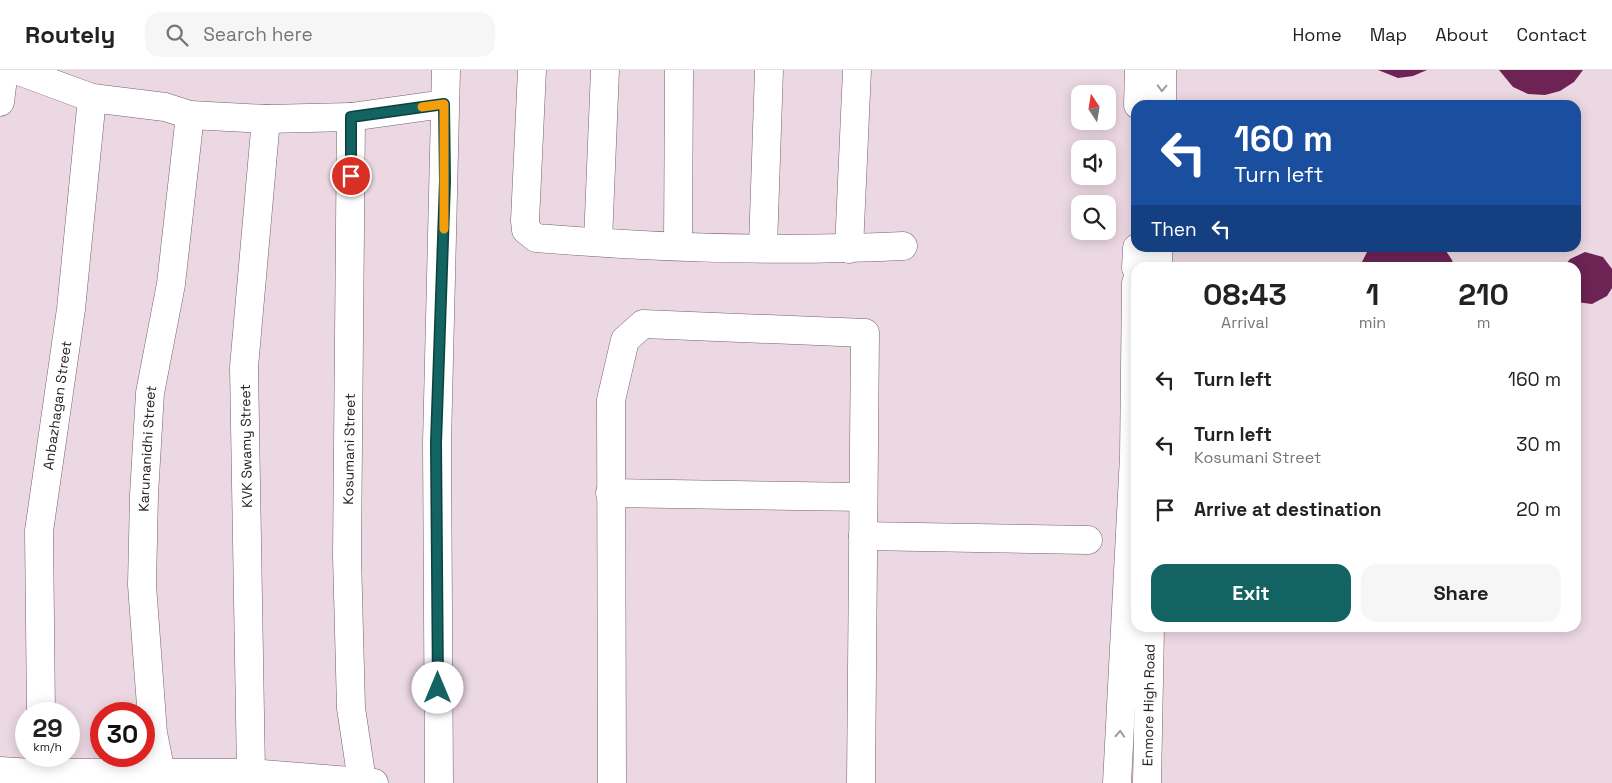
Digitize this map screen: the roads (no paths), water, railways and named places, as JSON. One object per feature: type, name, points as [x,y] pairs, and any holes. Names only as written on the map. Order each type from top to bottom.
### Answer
[{"type":"street","points":[[0,102],[4,70]]},
{"type":"street","points":[[16,70],[92,98],[165,107],[190,115],[266,120],[351,117],[444,104]]},
{"type":"street","points":[[439,783],[436,443],[445,181],[444,104],[446,70]]},
{"type":"street","points":[[532,70],[527,139],[525,221],[526,230],[536,238],[678,246],[849,249],[903,246]]},
{"type":"street","points":[[598,241],[605,70]]},
{"type":"street","points":[[678,246],[679,70]]},
{"type":"street","points":[[763,247],[769,70]]},
{"type":"street","points":[[849,249],[857,70]]},
{"type":"street","points":[[1138,100],[1139,70]]},
{"type":"street","points":[[1162,70],[1162,100]]},
{"type":"street","name":"Anbazhagan Street","points":[[41,702],[39,531],[71,309],[92,98]]},
{"type":"street","name":"Karunanidhi Street","points":[[161,778],[153,733],[142,585],[144,495],[150,393],[171,284],[190,115]]},
{"type":"street","name":"Kosumani Street","points":[[351,117],[347,556],[351,708],[368,782]]},
{"type":"street","name":"KVK Swamy Street","points":[[266,120],[244,367],[268,777]]},
{"type":"street","points":[[612,783],[611,400],[625,340],[643,324],[865,333],[861,783]]},
{"type":"street","points":[[610,493],[863,497]]},
{"type":"street","name":"Enmore High Road","points":[[1117,783],[1131,514]]},
{"type":"street","points":[[863,536],[1088,540]]},
{"type":"street","name":"Enmore High Road","points":[[1147,783],[1150,632]]},
{"type":"street","points":[[0,771],[36,771],[161,778],[268,777],[368,782]]}]
